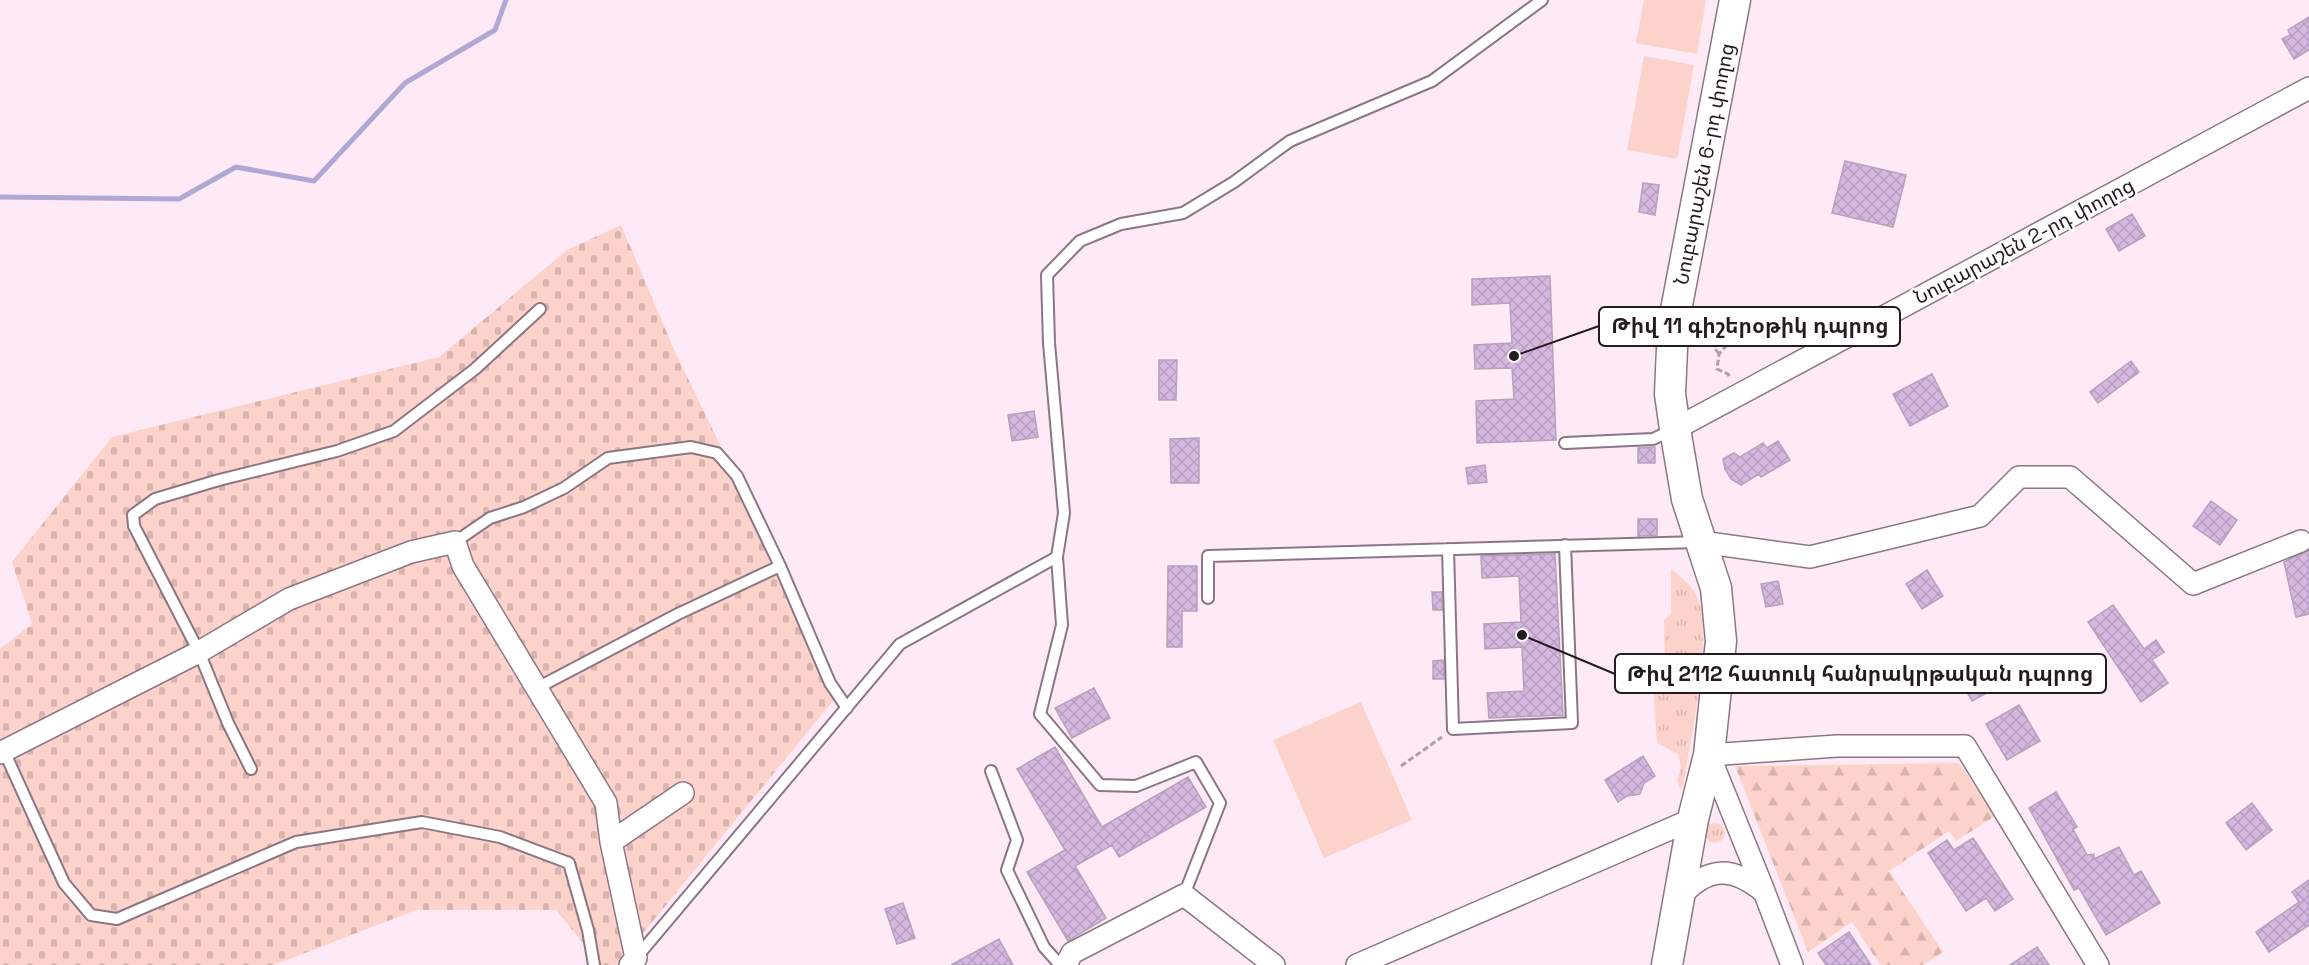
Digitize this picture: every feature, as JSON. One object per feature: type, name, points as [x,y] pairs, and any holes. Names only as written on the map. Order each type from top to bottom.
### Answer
[{"type":"main road","name":"Նուբարաշեն 6-րդ փողոց","points":[[1667,965],[1693,819],[1709,755],[1721,641],[1716,588],[1687,499],[1675,429],[1670,394],[1673,326],[1735,0]]},
{"type":"street","name":"Նուբարաշեն 2-րդ փողոց","points":[[1675,429],[2309,88]]},
{"type":"street","points":[[1701,542],[1809,557],[1980,516],[2019,477],[2070,477],[2193,584],[2301,541]]},
{"type":"street","points":[[2,752],[199,652],[289,599],[411,552],[455,543],[463,566],[606,803],[633,962]]},
{"type":"street","points":[[1792,965],[1709,755],[1837,746],[1965,746],[2098,965]]},
{"type":"street","points":[[611,842],[683,793]]},
{"type":"street","points":[[1357,965],[1693,819]]},
{"type":"street","points":[[1680,897],[1701,878],[1725,873],[1737,874],[1764,892]]},
{"type":"street","points":[[1066,965],[1072,953],[1184,895],[1274,965]]},
{"type":"lane","points":[[1184,895],[1220,803],[1196,762],[1136,786],[1100,784],[1040,714],[1062,625],[1057,557],[1064,513],[1049,343],[1047,275],[1080,241],[1121,224],[1183,213],[1234,182],[1290,141],[1432,81],[1542,0]]},
{"type":"lane","points":[[251,769],[228,723],[199,652],[134,526],[133,515],[154,499],[219,480],[338,451],[394,431],[476,369],[540,309]]},
{"type":"lane","points":[[1565,443],[1653,439],[1675,429]]},
{"type":"lane","points":[[455,543],[490,518],[524,507],[564,488],[608,458],[691,447],[717,453],[736,476],[780,566],[830,683],[847,708]]},
{"type":"lane","points":[[1208,598],[1209,556],[1565,544],[1701,542]]},
{"type":"lane","points":[[1448,549],[1453,729],[1572,723],[1565,544]]},
{"type":"lane","points":[[633,962],[900,644],[1057,557]]},
{"type":"lane","points":[[537,688],[678,614],[780,566]]},
{"type":"lane","points":[[2,752],[64,883],[91,915],[117,919],[296,842],[422,822],[500,837],[569,863],[588,930],[594,965]]},
{"type":"lane","points":[[991,771],[1017,840],[1007,870],[1044,947],[1060,965]]},
{"type":"path","points":[[1719,354],[1714,347],[1721,339],[1722,328]]},
{"type":"path","points":[[1721,339],[1726,346],[1719,354],[1717,369],[1728,374]]},
{"type":"path","points":[[1401,766],[1453,729]]},
{"type":"green space","points":[[1644,0],[1706,0],[1697,54],[1636,43]]},
{"type":"green space","points":[[1644,56],[1694,65],[1677,159],[1627,150]]},
{"type":"green space","points":[[621,225],[676,354],[840,692],[617,965],[601,965],[556,910],[416,910],[274,965],[0,965],[0,649],[32,624],[12,562],[112,437],[439,357],[567,250]]},
{"type":"green space","points":[[1671,569],[1690,586],[1698,600],[1702,617],[1702,665],[1699,693],[1682,791],[1677,781],[1681,767],[1678,754],[1657,743],[1652,669],[1665,663],[1664,620],[1671,614]]},
{"type":"green space","points":[[1361,702],[1412,820],[1324,858],[1273,740]]},
{"type":"green space","points":[[1959,763],[1995,816],[1956,841],[1949,831],[1889,871],[1943,952],[1923,965],[1880,965],[1852,922],[1808,952],[1735,766]]},
{"type":"green space","points":[[1711,823],[1719,823],[1725,829],[1725,837],[1719,843],[1711,843],[1705,837],[1705,829]]},
{"type":"building","points":[[2309,17],[2309,50],[2294,59],[2282,39],[2290,35],[2288,30]]},
{"type":"building","points":[[1845,161],[1906,175],[1893,227],[1832,213]]},
{"type":"building","points":[[1643,183],[1659,185],[1655,215],[1639,212]]},
{"type":"building","points":[[2132,214],[2145,236],[2119,251],[2106,229]]},
{"type":"building","points":[[1550,276],[1556,440],[1477,443],[1476,401],[1514,399],[1512,368],[1475,369],[1474,345],[1512,343],[1510,303],[1472,305],[1472,279]]},
{"type":"building","points":[[1159,360],[1177,360],[1176,400],[1159,400]]},
{"type":"building","points":[[2131,361],[2139,372],[2098,403],[2090,392]]},
{"type":"building","points":[[1932,374],[1948,406],[1910,426],[1893,394]]},
{"type":"building","points":[[1034,411],[1038,437],[1012,441],[1008,415]]},
{"type":"building","points":[[1199,438],[1199,483],[1171,483],[1170,439]]},
{"type":"building","points":[[1778,441],[1790,460],[1761,477],[1759,474],[1741,485],[1731,479],[1725,469],[1723,459],[1734,453],[1740,457],[1763,443],[1767,448]]},
{"type":"building","points":[[1655,447],[1655,463],[1638,463],[1638,448]]},
{"type":"building","points":[[1485,465],[1487,482],[1468,484],[1466,468]]},
{"type":"building","points":[[2211,501],[2237,520],[2220,545],[2193,526]]},
{"type":"building","points":[[1638,519],[1657,519],[1657,535],[1638,536]]},
{"type":"building","points":[[2309,550],[2309,614],[2296,617],[2284,562]]},
{"type":"building","points":[[1555,554],[1563,715],[1489,718],[1487,693],[1524,691],[1522,647],[1485,649],[1484,624],[1521,622],[1519,576],[1482,578],[1481,556]]},
{"type":"building","points":[[1168,566],[1197,566],[1197,611],[1182,611],[1182,647],[1167,647]]},
{"type":"building","points":[[1927,570],[1943,596],[1922,609],[1906,584]]},
{"type":"building","points":[[1778,581],[1783,604],[1766,607],[1761,584]]},
{"type":"building","points":[[1432,592],[1442,592],[1442,610],[1433,610]]},
{"type":"building","points":[[2113,605],[2144,649],[2156,640],[2164,652],[2152,660],[2168,683],[2141,702],[2088,622]]},
{"type":"building","points":[[1444,660],[1444,679],[1433,679],[1433,661]]},
{"type":"building","points":[[1986,660],[2000,686],[1972,701],[1958,676]]},
{"type":"building","points":[[1094,688],[1110,718],[1072,738],[1055,708]]},
{"type":"building","points":[[2019,705],[2040,741],[2007,760],[1986,724]]},
{"type":"building","points":[[1055,747],[1102,827],[1188,777],[1206,807],[1119,857],[1112,845],[1075,866],[1106,918],[1068,941],[1027,872],[1065,850],[1017,769]]},
{"type":"building","points":[[1643,756],[1655,776],[1644,783],[1640,794],[1627,796],[1618,802],[1605,780]]},
{"type":"building","points":[[2056,792],[2077,827],[2073,829],[2087,855],[2094,854],[2094,859],[2119,847],[2134,875],[2141,871],[2160,903],[2106,935],[2079,888],[2074,890],[2029,808]]},
{"type":"building","points":[[2252,803],[2272,830],[2246,850],[2226,823]]},
{"type":"building","points":[[1973,838],[2013,899],[1995,911],[1986,898],[1966,911],[1928,853],[1947,840],[1954,850]]},
{"type":"building","points":[[2309,880],[2309,925],[2269,952],[2256,932],[2299,902],[2292,892]]},
{"type":"building","points":[[903,903],[915,938],[897,944],[885,909]]},
{"type":"building","points":[[1849,932],[1871,965],[1826,965],[1818,953]]},
{"type":"building","points":[[999,939],[1013,965],[951,965]]},
{"type":"building","points":[[2037,947],[2049,965],[2010,965]]},
{"type":"waterway","points":[[0,197],[179,199],[236,167],[314,181],[405,83],[495,30],[506,0]]},
{"type":"place","name":"Թիվ 11 գիշերօթիկ դպրոց","points":[[1514,356]]},
{"type":"place","name":"Թիվ 2112 հատուկ հանրակրթական դպրոց","points":[[1522,635]]}]
